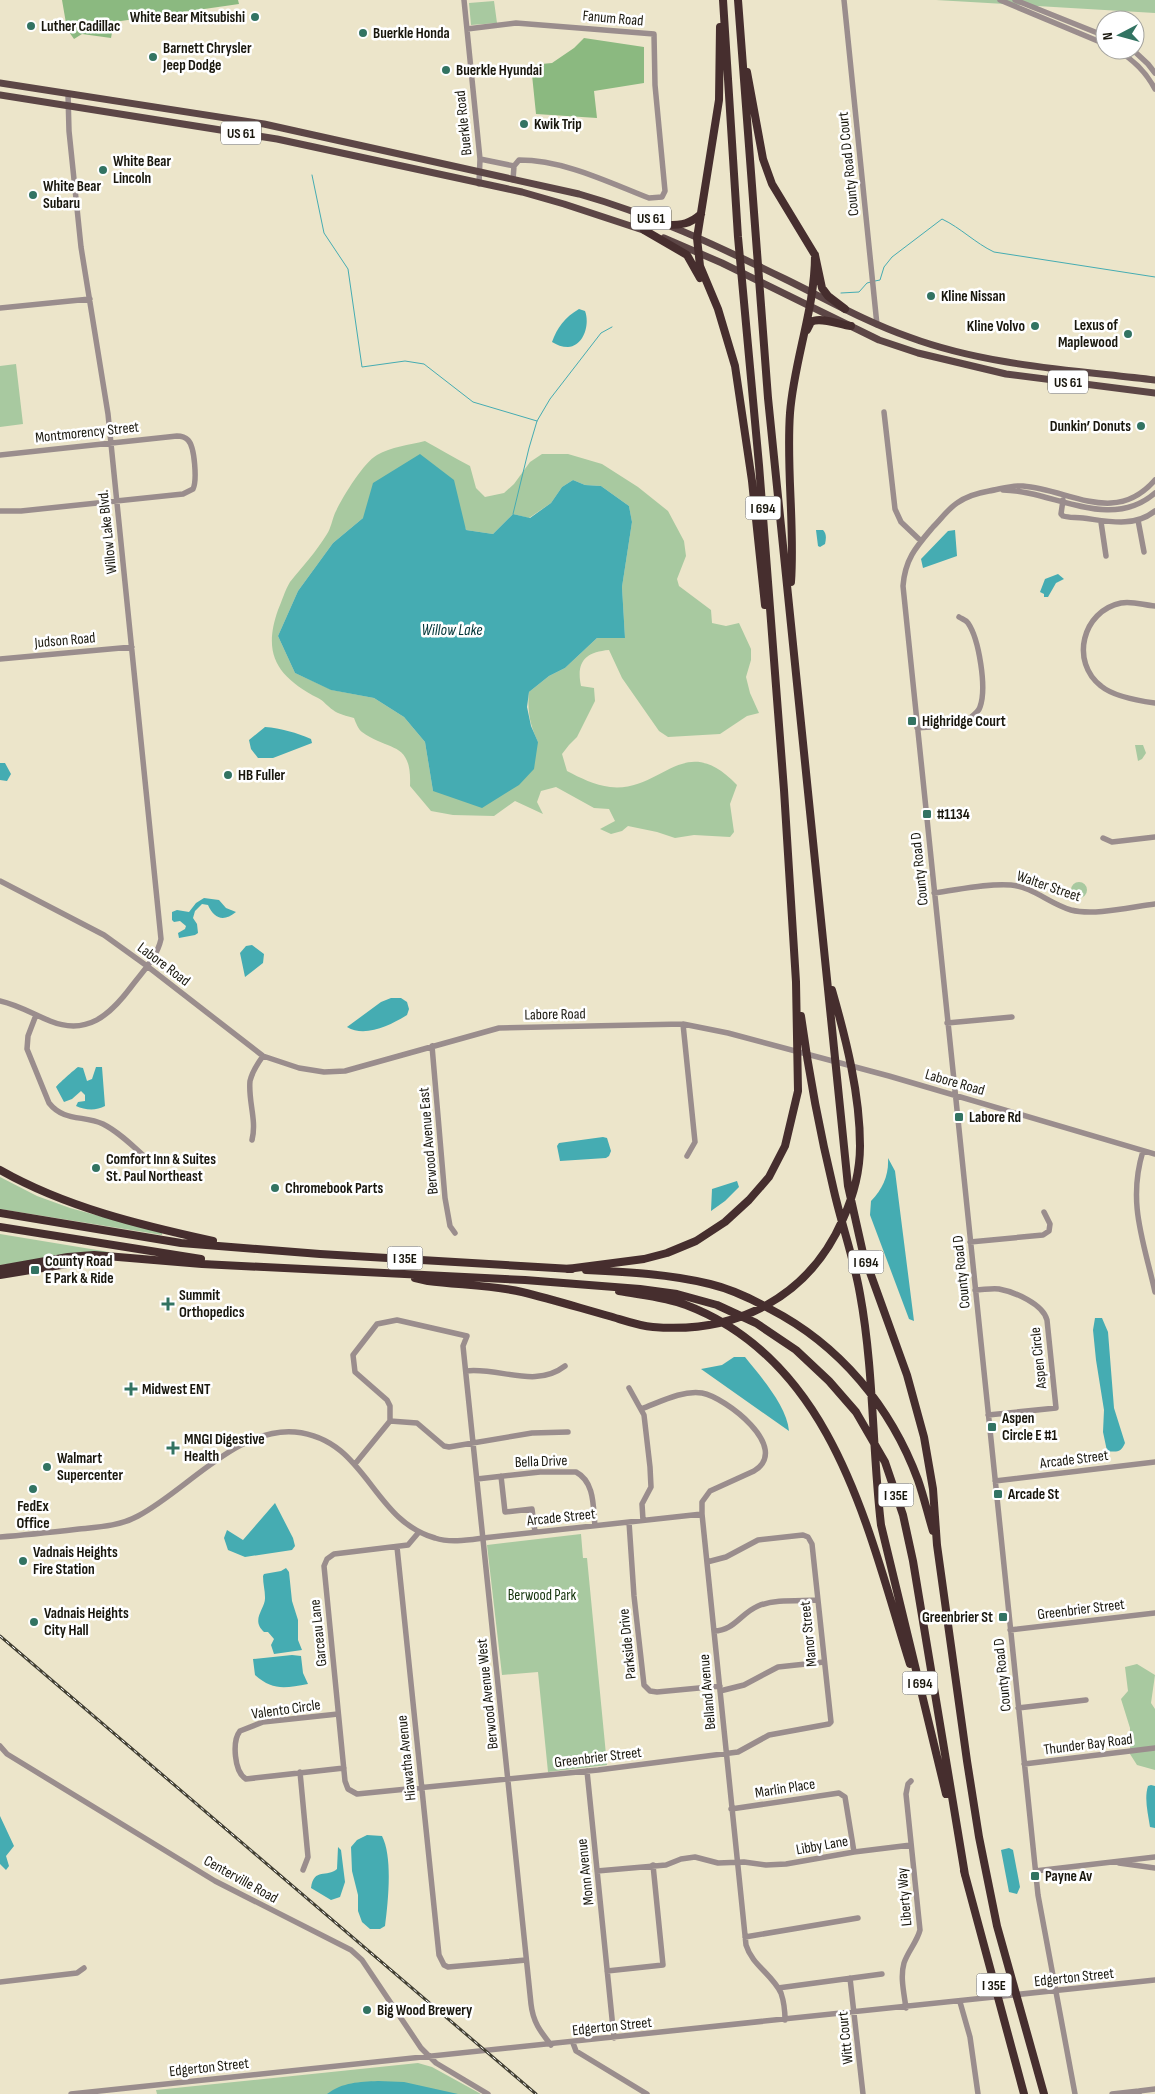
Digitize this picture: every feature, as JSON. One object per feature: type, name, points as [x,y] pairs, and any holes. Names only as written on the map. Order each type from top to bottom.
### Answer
[{"type":"highway","points":[[722,0],[719,100],[697,238],[700,266],[726,331],[734,366],[752,481],[779,719]]},
{"type":"highway","name":"I 694","points":[[722,0],[738,237],[759,465],[779,719],[796,982],[814,1102],[832,1187],[860,1292],[870,1356],[877,1491],[881,1525],[965,1875]]},
{"type":"highway","name":"I 694","points":[[738,0],[760,308],[848,1186],[863,1253],[917,1407],[933,1489],[937,1545]]},
{"type":"highway","points":[[740,33],[757,127],[769,176],[815,255],[822,288],[828,296],[845,309]]},
{"type":"highway","points":[[667,225],[691,222],[701,214]]},
{"type":"highway","points":[[644,230],[687,255],[705,286],[726,331]]},
{"type":"highway","points":[[790,604],[790,414],[800,351],[810,305],[815,272],[815,255]]},
{"type":"highway","points":[[800,351],[808,326],[815,319],[851,326]]},
{"type":"highway","points":[[404,1274],[428,1282],[519,1292],[651,1327],[674,1328],[712,1324],[755,1312],[784,1294],[812,1270],[829,1247],[847,1211],[855,1185],[859,1161],[860,1146],[856,1099],[840,1018],[827,971]]},
{"type":"highway","points":[[567,1268],[644,1259],[667,1253],[696,1241],[725,1222],[749,1200],[769,1176],[785,1146],[798,1091],[796,982]]},
{"type":"highway","points":[[0,1170],[42,1191],[94,1210],[156,1228],[242,1248]]},
{"type":"highway","name":"I 35E","points":[[0,1213],[181,1242],[242,1248],[662,1275],[712,1285],[756,1301],[791,1319],[826,1345],[855,1373],[880,1404],[896,1431],[918,1480],[937,1545],[967,1761],[988,1882],[999,1935],[1044,2094]]},
{"type":"highway","name":"I 35E","points":[[0,1226],[192,1258],[260,1266],[603,1286],[678,1294],[717,1305],[756,1322],[796,1350],[829,1381],[856,1412],[885,1462],[903,1514],[923,1621],[965,1875],[1024,2094]]},
{"type":"highway","points":[[0,1269],[68,1257],[94,1255],[260,1266]]},
{"type":"highway","points":[[0,1275],[115,1257]]},
{"type":"highway","points":[[603,1286],[685,1304],[735,1329],[790,1379],[816,1414],[853,1487],[886,1582],[933,1736]]},
{"type":"main road","name":"US 61","points":[[0,83],[276,126],[480,173],[557,188],[600,200],[667,225],[812,292],[877,325],[935,346],[978,357],[1155,380]]},
{"type":"main road","name":"US 61","points":[[0,95],[277,139],[543,198],[644,230],[699,253],[879,340],[958,364],[1035,378],[1155,393]]},
{"type":"main road","points":[[208,128],[214,125],[264,134],[269,133],[276,126]]},
{"type":"street","name":"Buerkle Road","points":[[464,0],[480,160],[479,184]]},
{"type":"street","name":"County Road D Court","points":[[844,0],[877,325]]},
{"type":"street","points":[[1000,0],[1095,40]]},
{"type":"street","points":[[1015,0],[1095,32]]},
{"type":"street","name":"Fanum Road","points":[[466,29],[516,23],[654,34],[655,85],[665,191],[662,197],[649,198],[574,170],[546,163],[519,160],[514,166]]},
{"type":"street","points":[[1132,60],[1155,89]]},
{"type":"street","points":[[1144,60],[1155,73]]},
{"type":"street","name":"Willow Lake Blvd.","points":[[0,1001],[64,1025],[81,1025],[97,1020],[116,1007],[147,966],[159,947],[161,933],[111,442],[70,145],[68,94]]},
{"type":"street","points":[[480,160],[514,166],[513,180]]},
{"type":"street","points":[[0,308],[90,299]]},
{"type":"street","points":[[884,412],[895,508],[901,522],[921,541]]},
{"type":"street","name":"Montmorency Street","points":[[0,455],[177,436],[188,439],[192,445],[196,478],[193,489],[183,494],[117,501]]},
{"type":"street","points":[[1063,498],[1110,504],[1136,496],[1154,481]]},
{"type":"street","name":"County Road D","points":[[1063,498],[1022,486],[1007,486],[973,494],[957,503],[921,541],[908,561],[904,573],[903,586],[1035,1871],[1055,1992],[1075,2094]]},
{"type":"street","points":[[1063,498],[1102,511],[1114,511],[1136,505],[1155,493]]},
{"type":"street","points":[[1063,498],[1061,514],[1063,516],[1101,522],[1119,523],[1138,520],[1155,511]]},
{"type":"street","points":[[0,511],[21,511],[117,501]]},
{"type":"street","points":[[1138,520],[1144,552]]},
{"type":"street","points":[[1101,522],[1106,556]]},
{"type":"street","points":[[1155,606],[1128,602],[1114,605],[1103,611],[1093,620],[1086,632],[1083,654],[1087,669],[1094,680],[1112,693],[1155,702]]},
{"type":"street","points":[[917,728],[958,723],[969,719],[980,709],[983,697],[978,651],[973,632],[967,622],[959,616]]},
{"type":"street","name":"Judson Road","points":[[0,659],[132,646]]},
{"type":"street","points":[[1103,838],[1112,842],[1155,837]]},
{"type":"street","name":"Labore Road","points":[[0,881],[104,935],[263,1056],[299,1068],[324,1072],[345,1072],[500,1028],[683,1024],[889,1076],[1155,1154]]},
{"type":"street","name":"Walter Street","points":[[934,893],[1011,885],[1027,889],[1061,906],[1077,911],[1155,904]]},
{"type":"street","points":[[36,1015],[28,1036],[27,1049],[49,1103],[61,1114],[101,1123],[110,1128],[147,1159]]},
{"type":"street","points":[[947,1023],[1012,1017]]},
{"type":"street","points":[[683,1024],[695,1142],[687,1156]]},
{"type":"street","name":"Berwood Avenue East","points":[[432,1046],[445,1198],[450,1226],[455,1233]]},
{"type":"street","points":[[252,1140],[255,1129],[250,1081],[263,1056]]},
{"type":"street","points":[[1143,1151],[1136,1180],[1136,1203],[1139,1228],[1155,1292]]},
{"type":"street","points":[[970,1242],[1043,1235],[1049,1231],[1050,1224],[1044,1212]]},
{"type":"street","name":"Aspen Circle","points":[[975,1290],[1003,1290],[1038,1306],[1046,1318],[1050,1348],[1056,1408],[988,1416]]},
{"type":"street","name":"Berwood Avenue West","points":[[390,1421],[390,1406],[387,1400],[355,1372],[353,1354],[377,1324],[397,1320],[466,1336],[463,1346],[526,1960],[534,2022],[551,2045]]},
{"type":"street","points":[[466,1371],[480,1370],[532,1377],[554,1374],[565,1366]]},
{"type":"street","points":[[629,1388],[642,1409],[646,1422],[652,1482],[642,1504],[642,1520]]},
{"type":"street","points":[[642,1409],[683,1395],[705,1394],[716,1399],[745,1419],[758,1433],[764,1452],[764,1458],[760,1466],[754,1471],[710,1491],[702,1502],[702,1516]]},
{"type":"street","points":[[355,1464],[390,1421],[417,1423],[444,1446],[449,1447],[532,1433],[568,1432]]},
{"type":"street","name":"Arcade Street","points":[[0,1537],[115,1525],[138,1516],[238,1447],[266,1434],[294,1432],[316,1437],[335,1446],[346,1454],[402,1522],[436,1539],[454,1541],[642,1520],[702,1516]]},
{"type":"street","name":"Arcade Street","points":[[995,1481],[1155,1462]]},
{"type":"street","name":"Bella Drive","points":[[477,1479],[552,1471],[576,1472],[581,1475],[591,1489],[595,1526]]},
{"type":"street","points":[[501,1476],[505,1512],[532,1509],[534,1532]]},
{"type":"street","name":"Belland Avenue","points":[[702,1516],[745,1938],[752,1958],[778,1988],[784,2003],[786,2020]]},
{"type":"street","name":"Parkside Drive","points":[[629,1522],[634,1567],[634,1596],[644,1685],[650,1691],[657,1692],[720,1689]]},
{"type":"street","name":"Garceau Lane","points":[[361,1794],[354,1793],[348,1788],[344,1768],[324,1569],[325,1562],[330,1556],[338,1554],[408,1545],[419,1532]]},
{"type":"street","name":"Manor Street","points":[[707,1562],[726,1557],[752,1542],[764,1539],[803,1535],[808,1537],[812,1544],[831,1722]]},
{"type":"street","name":"Hiawatha Avenue","points":[[397,1547],[439,1956],[444,1965],[452,1967],[526,1960]]},
{"type":"street","points":[[714,1630],[727,1629],[751,1610],[764,1604],[817,1600]]},
{"type":"street","name":"Greenbrier Street","points":[[1010,1630],[1155,1613]]},
{"type":"street","points":[[720,1689],[744,1685],[778,1667],[824,1662]]},
{"type":"street","points":[[1018,1708],[1086,1700]]},
{"type":"street","name":"Valento Circle","points":[[338,1714],[263,1722],[244,1728],[237,1734],[235,1741],[238,1769],[243,1777],[253,1780],[300,1772],[344,1768]]},
{"type":"street","name":"Greenbrier Street","points":[[361,1794],[508,1780],[726,1754],[744,1750],[770,1735],[826,1725],[831,1722]]},
{"type":"street","name":"Centerville Road","points":[[0,1746],[7,1754]]},
{"type":"street","name":"Thunder Bay Road","points":[[1024,1764],[1155,1748]]},
{"type":"street","name":"Centerville Road","points":[[0,1752],[7,1754],[215,1881],[351,1950],[362,1960],[414,2039],[430,2058],[488,2094]]},
{"type":"street","name":"Monn Avenue","points":[[587,1771],[614,2038]]},
{"type":"street","points":[[300,1772],[308,1857],[303,1870]]},
{"type":"street","name":"Liberty Way","points":[[906,2008],[903,1970],[905,1962],[917,1941],[920,1930],[906,1794],[908,1784],[911,1781]]},
{"type":"street","name":"Marlin Place","points":[[731,1808],[836,1792],[842,1794],[846,1800],[854,1852]]},
{"type":"street","name":"Libby Lane","points":[[737,1862],[786,1864],[854,1852],[911,1845]]},
{"type":"street","points":[[597,1871],[666,1865],[681,1858],[695,1857],[718,1863],[737,1862]]},
{"type":"street","points":[[1035,1871],[1155,1857]]},
{"type":"street","points":[[1112,1862],[1155,1868]]},
{"type":"street","points":[[608,1971],[663,1965],[653,1865]]},
{"type":"street","points":[[745,1938],[858,1918]]},
{"type":"street","points":[[0,1982],[77,1973],[84,1968]]},
{"type":"street","points":[[778,1988],[882,1974]]},
{"type":"street","name":"Witt Court","points":[[850,1978],[864,2094]]},
{"type":"street","name":"Edgerton Street","points":[[76,2094],[906,2008],[1155,1980]]},
{"type":"street","points":[[960,2002],[970,2037],[978,2094]]},
{"type":"street","points":[[572,2043],[576,2051],[647,2094]]},
{"type":"street","points":[[1112,2094],[1155,2089]]},
{"type":"green space","points":[[62,0],[238,0],[239,4],[114,22],[111,38],[82,34],[74,39],[67,29]]},
{"type":"green space","points":[[936,0],[1155,0],[1155,13],[1145,12],[1145,10],[1104,10]]},
{"type":"green space","points":[[494,1],[497,23],[471,25],[469,3]]},
{"type":"green space","points":[[584,38],[644,47],[644,83],[594,91],[597,118],[536,114],[531,65],[552,63],[574,48]]},
{"type":"green space","points":[[16,364],[23,424],[0,427],[0,366]]},
{"type":"green space","points":[[425,441],[470,466],[476,488],[485,497],[504,493],[514,484],[530,462],[542,454],[568,454],[602,464],[638,487],[668,511],[684,541],[686,556],[677,579],[679,586],[711,610],[712,623],[726,626],[739,623],[751,649],[751,660],[746,677],[750,693],[759,713],[747,716],[720,734],[668,737],[659,731],[622,678],[609,650],[601,651],[588,656],[581,665],[581,686],[594,688],[595,701],[577,737],[562,754],[567,771],[588,781],[610,787],[628,786],[687,763],[702,763],[718,769],[737,785],[730,804],[734,832],[730,837],[694,835],[675,838],[628,826],[622,831],[611,834],[600,829],[615,821],[609,809],[594,808],[556,787],[541,791],[537,802],[543,814],[515,801],[494,816],[453,815],[431,811],[410,786],[410,771],[403,754],[397,749],[362,732],[354,718],[335,711],[293,682],[284,673],[277,663],[273,652],[272,640],[273,626],[290,582],[323,541],[335,513],[353,481],[371,459],[382,452],[394,448]],"holes":[[[573,480],[585,485],[601,486],[629,506],[632,522],[622,587],[625,638],[597,638],[565,668],[549,676],[529,692],[530,718],[538,742],[433,791],[425,742],[404,717],[374,698],[332,690],[295,673],[278,636],[298,591],[333,543],[363,518],[462,519],[466,530],[493,534],[513,514],[529,518],[551,503],[562,487]]]},
{"type":"green space","points":[[1135,745],[1143,745],[1146,753],[1138,761]]},
{"type":"green space","points":[[1079,882],[1087,890],[1079,898],[1071,890]]},
{"type":"green space","points":[[0,1177],[37,1196],[70,1208],[162,1233],[162,1235],[0,1209]]},
{"type":"green space","points":[[0,1234],[116,1254],[71,1256],[0,1265]]},
{"type":"green space","name":"Berwood Park","points":[[581,1534],[583,1558],[587,1558],[607,1765],[548,1772],[538,1672],[502,1675],[487,1545]]},
{"type":"green space","points":[[1137,1664],[1155,1675],[1151,1703],[1155,1709],[1155,1770],[1137,1765],[1130,1754],[1130,1728],[1121,1699],[1128,1691],[1125,1667]]},
{"type":"green space","points":[[418,2063],[432,2067],[481,2094],[157,2094],[156,2090]]},
{"type":"water","points":[[579,309],[585,311],[587,322],[582,339],[574,346],[568,347],[552,342],[562,323]]},
{"type":"water","name":"Willow Lake","points":[[420,454],[454,480],[466,530],[493,534],[513,514],[530,518],[551,503],[562,487],[573,480],[585,485],[601,486],[629,506],[632,522],[622,587],[625,638],[597,638],[565,668],[549,676],[529,692],[527,707],[531,726],[538,742],[534,769],[519,785],[482,808],[433,791],[425,742],[404,717],[374,698],[331,690],[295,673],[278,636],[298,591],[333,543],[363,518],[373,483]]},
{"type":"water","points":[[816,530],[823,530],[826,535],[825,544],[820,547],[818,546]]},
{"type":"water","points":[[955,530],[957,556],[923,568],[921,559],[948,531]]},
{"type":"water","points":[[1058,574],[1064,579],[1056,583],[1048,597],[1044,597],[1044,594],[1040,592],[1045,579]]},
{"type":"water","points":[[265,727],[300,735],[311,739],[312,743],[273,758],[258,758],[251,749],[249,740]]},
{"type":"water","points":[[0,763],[5,763],[11,774],[7,781],[0,780]]},
{"type":"water","points":[[204,898],[219,900],[226,908],[236,912],[227,917],[220,918],[210,910],[208,905],[202,904],[195,911],[193,918],[197,924],[198,933],[179,938],[178,933],[185,929],[186,926],[180,921],[174,922],[172,920],[172,912],[177,910],[189,912],[196,903]]},
{"type":"water","points":[[252,945],[264,954],[263,963],[245,977],[240,953],[246,946]]},
{"type":"water","points":[[391,998],[401,998],[407,1002],[409,1009],[407,1015],[393,1023],[370,1031],[354,1030],[347,1027],[381,1002]]},
{"type":"water","points":[[78,1067],[83,1068],[87,1081],[92,1079],[96,1067],[102,1067],[105,1106],[98,1109],[90,1109],[76,1106],[78,1102],[85,1101],[85,1095],[81,1091],[72,1099],[64,1102],[56,1087]]},
{"type":"water","points":[[607,1138],[611,1151],[606,1158],[560,1161],[557,1146],[559,1143]]},
{"type":"water","points":[[888,1158],[895,1171],[914,1321],[909,1319],[870,1215],[871,1201],[882,1187],[886,1176]]},
{"type":"water","points":[[737,1181],[739,1187],[725,1201],[711,1211],[712,1189]]},
{"type":"water","points":[[1095,1318],[1102,1318],[1108,1332],[1114,1408],[1125,1443],[1122,1449],[1116,1452],[1107,1451],[1103,1432],[1104,1410],[1093,1330]]},
{"type":"water","points":[[734,1357],[745,1357],[765,1383],[784,1412],[789,1431],[701,1369],[722,1365]]},
{"type":"water","points":[[275,1503],[293,1538],[295,1546],[292,1550],[245,1557],[228,1550],[224,1538],[227,1530],[243,1540]]},
{"type":"water","points":[[286,1568],[289,1572],[292,1601],[298,1620],[298,1640],[302,1650],[274,1654],[271,1645],[274,1639],[268,1632],[264,1632],[258,1623],[258,1618],[265,1601],[263,1576],[264,1574],[281,1571]]},
{"type":"water","points":[[292,1655],[301,1656],[303,1673],[308,1684],[293,1687],[274,1686],[255,1675],[253,1659]]},
{"type":"water","points":[[1148,1786],[1155,1786],[1155,1828],[1150,1827],[1146,1796]]},
{"type":"water","points":[[0,1816],[14,1846],[6,1856],[9,1866],[6,1870],[0,1864]]},
{"type":"water","points":[[367,1835],[382,1836],[388,1856],[389,1880],[385,1926],[380,1929],[370,1929],[362,1922],[358,1911],[358,1895],[352,1871],[351,1847],[357,1840]]},
{"type":"water","points":[[338,1847],[341,1850],[345,1882],[340,1897],[331,1900],[311,1888],[315,1877],[337,1869]]},
{"type":"water","points":[[1009,1848],[1013,1850],[1020,1887],[1017,1894],[1009,1892],[1001,1850]]},
{"type":"water","points":[[378,2081],[404,2082],[458,2094],[327,2094],[345,2085]]},
{"type":"waterway","points":[[312,175],[324,233],[348,269],[362,367],[405,361],[424,364],[473,402],[537,421]]},
{"type":"waterway","points":[[875,281],[880,280],[884,267],[892,257],[942,219],[994,252],[1155,277]]},
{"type":"waterway","points":[[841,293],[859,292],[867,283],[871,282]]},
{"type":"waterway","points":[[513,514],[537,421],[550,399],[601,333],[612,327]]},
{"type":"railway","points":[[0,1636],[536,2094]]},
{"type":"place","name":"White Bear Mitsubishi","points":[[255,17]]},
{"type":"place","name":"Luther Cadillac","points":[[31,26]]},
{"type":"place","name":"Buerkle Honda","points":[[363,33]]},
{"type":"place","name":"Barnett Chrysler Jeep Dodge","points":[[153,57]]},
{"type":"place","name":"Buerkle Hyundai","points":[[446,70]]},
{"type":"place","name":"Kwik Trip","points":[[524,124]]},
{"type":"place","name":"White Bear Lincoln","points":[[103,170]]},
{"type":"place","name":"White Bear Subaru","points":[[33,195]]},
{"type":"place","name":"Kline Nissan","points":[[931,296]]},
{"type":"place","name":"Kline Volvo","points":[[1035,326]]},
{"type":"place","name":"Lexus of Maplewood","points":[[1128,334]]},
{"type":"place","name":"Dunkin’ Donuts","points":[[1141,426]]},
{"type":"place","name":"Highridge Court","points":[[912,721]]},
{"type":"place","name":"HB Fuller","points":[[228,775]]},
{"type":"place","name":"#1134","points":[[927,814]]},
{"type":"place","name":"Labore Rd","points":[[959,1117]]},
{"type":"place","name":"Comfort Inn & Suites St. Paul Northeast","points":[[96,1168]]},
{"type":"place","name":"Chromebook Parts","points":[[275,1188]]},
{"type":"place","name":"County Road E Park & Ride","points":[[35,1270]]},
{"type":"place","name":"Summit Orthopedics","points":[[168,1304]]},
{"type":"place","name":"Midwest ENT","points":[[131,1389]]},
{"type":"place","name":"Aspen Circle E #1","points":[[992,1427]]},
{"type":"place","name":"MNGI Digestive Health","points":[[173,1448]]},
{"type":"place","name":"Walmart Supercenter","points":[[47,1467]]},
{"type":"place","name":"FedEx Office","points":[[33,1489]]},
{"type":"place","name":"Arcade St","points":[[998,1494]]},
{"type":"place","name":"Vadnais Heights Fire Station","points":[[23,1561]]},
{"type":"place","name":"Greenbrier St","points":[[1003,1617]]},
{"type":"place","name":"Vadnais Heights City Hall","points":[[34,1622]]},
{"type":"place","name":"Payne Av","points":[[1035,1876]]},
{"type":"place","name":"Big Wood Brewery","points":[[367,2010]]}]
